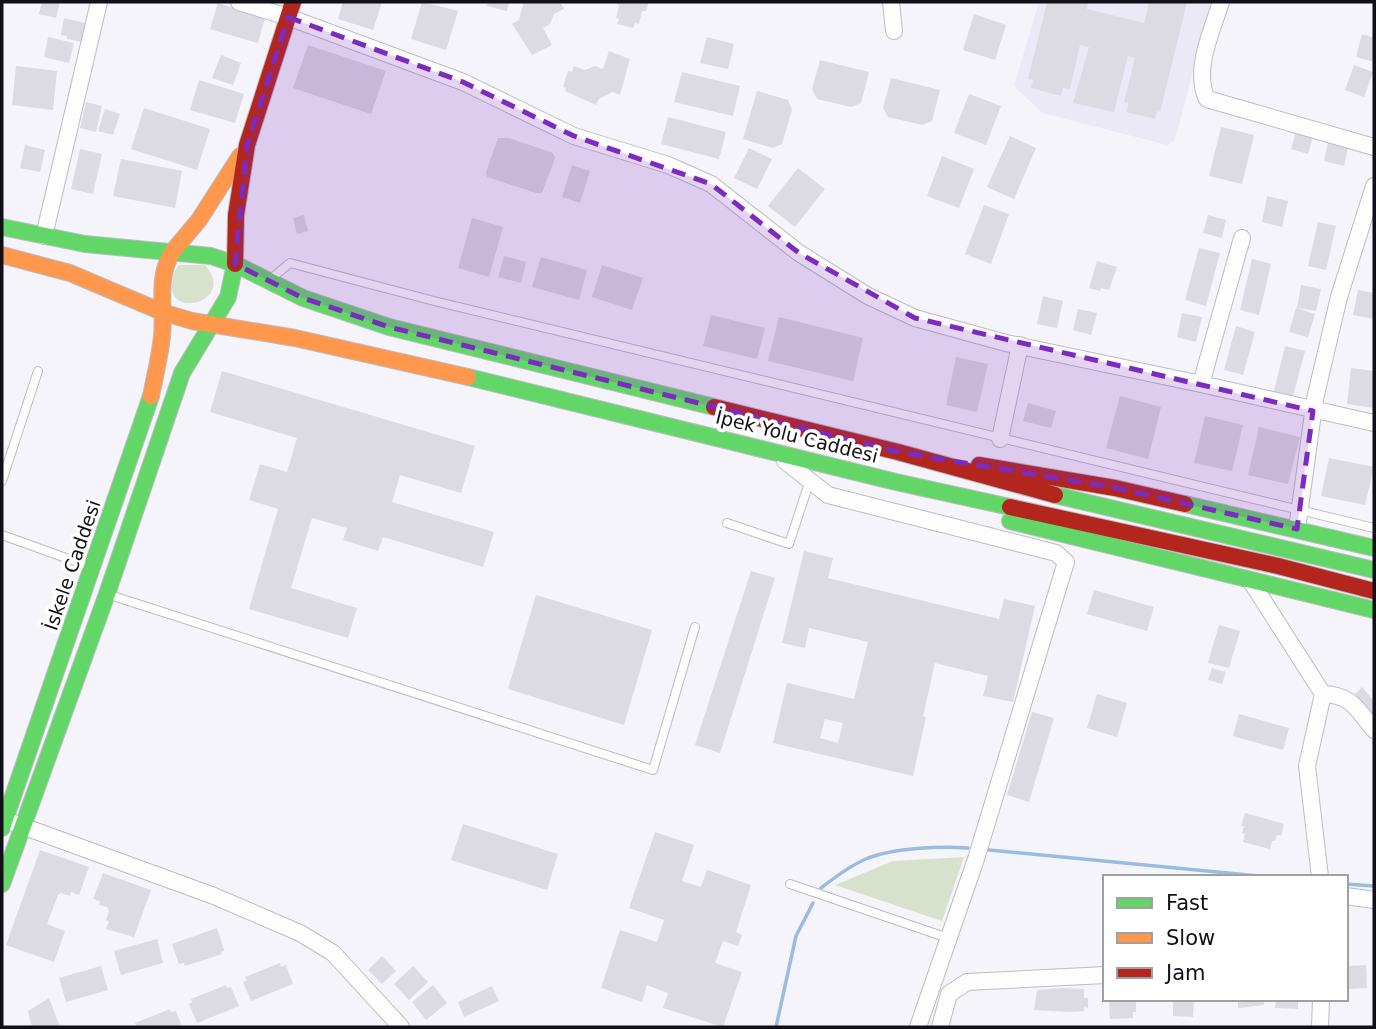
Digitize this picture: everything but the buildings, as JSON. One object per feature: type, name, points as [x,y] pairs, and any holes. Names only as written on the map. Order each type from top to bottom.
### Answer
[{"type":"main road","points":[[2,884],[107,594],[182,373],[228,297],[235,264],[236,215],[247,145],[291,10]]},
{"type":"main road","points":[[162,312],[164,271],[173,251],[200,220],[247,145]]},
{"type":"main road","points":[[2,227],[85,244],[211,256],[235,264]]},
{"type":"main road","points":[[2,255],[70,273],[162,312],[210,323]]},
{"type":"main road","name":"İpek Yolu Caddesi","points":[[235,264],[303,298],[389,327],[898,452],[1009,484],[1374,570]]},
{"type":"main road","name":"İskele Caddesi","points":[[3,822],[94,568],[151,397],[162,335],[162,312]]},
{"type":"main road","name":"İpek Yolu Caddesi","points":[[210,323],[377,355],[896,482],[1278,566],[1374,591]]},
{"type":"main road","points":[[898,452],[1115,488],[1374,548]]},
{"type":"main road","points":[[896,482],[991,516],[1374,610]]},
{"type":"street","points":[[44,236],[100,2]]},
{"type":"street","points":[[239,2],[291,10],[463,82],[574,136],[668,165],[711,184],[799,253],[868,296],[915,318],[967,334],[1374,423]]},
{"type":"street","points":[[891,2],[894,32]]},
{"type":"street","points":[[1221,2],[1200,75],[1208,99],[1374,147]]},
{"type":"street","points":[[1297,529],[1313,411],[1339,297],[1374,186]]},
{"type":"street","points":[[1201,384],[1242,238]]},
{"type":"street","points":[[1000,439],[1020,345]]},
{"type":"street","points":[[774,452],[828,495],[1056,553],[1066,562],[979,846],[918,1027]]},
{"type":"street","points":[[1251,580],[1323,694],[1307,766],[1320,875]]},
{"type":"street","points":[[1323,694],[1339,695],[1350,700],[1374,730]]},
{"type":"street","points":[[3,822],[21,826],[214,896],[300,933],[333,953],[401,1027]]},
{"type":"street","points":[[1348,896],[1374,900]]},
{"type":"street","points":[[940,1027],[949,994],[967,982],[1103,975]]},
{"type":"street","points":[[1320,1027],[1321,1001]]},
{"type":"lane","points":[[267,282],[290,263],[434,301],[1374,528]]},
{"type":"lane","points":[[2,481],[38,371]]},
{"type":"lane","points":[[727,523],[789,544],[810,480]]},
{"type":"lane","points":[[2,535],[114,574]]},
{"type":"lane","points":[[87,587],[653,770],[695,626]]},
{"type":"lane","points":[[790,884],[948,938]]},
{"type":"highlighted area","points":[[288,17],[463,82],[574,136],[711,184],[799,253],[915,318],[1313,411],[1297,529],[1115,488],[898,452],[389,327],[303,298],[235,264],[247,145]]},
{"type":"shaded area","points":[[1039,2],[1211,2],[1175,140],[1167,145],[1042,113],[1014,86]]},
{"type":"green space","points":[[179,265],[205,265],[213,278],[213,288],[208,296],[190,303],[180,301],[174,295],[173,277]]},
{"type":"green space","points":[[964,857],[942,921],[835,885],[893,861]]},
{"type":"waterway","points":[[821,888],[855,864],[879,855],[917,848],[968,848]]},
{"type":"waterway","points":[[989,850],[1248,875]]},
{"type":"waterway","points":[[1348,884],[1374,886]]},
{"type":"waterway","points":[[776,1027],[796,936],[813,903]]},
{"type":"traffic: fast","points":[[2,227],[85,244],[211,256],[235,264],[303,298],[389,327],[714,407]]},
{"type":"traffic: fast","points":[[2,884],[107,594],[182,373],[228,297],[235,264]]},
{"type":"traffic: fast","points":[[468,377],[896,482],[1010,507]]},
{"type":"traffic: fast","points":[[2,828],[151,396]]},
{"type":"traffic: fast","points":[[1055,495],[1374,570]]},
{"type":"traffic: fast","points":[[1185,504],[1374,548]]},
{"type":"traffic: fast","points":[[1010,521],[1374,610]]},
{"type":"traffic: slow","points":[[173,251],[199,220],[240,156]]},
{"type":"traffic: slow","points":[[151,396],[162,336],[163,282],[173,251]]},
{"type":"traffic: slow","points":[[2,255],[70,273],[162,312],[192,321],[295,338],[468,377]]},
{"type":"traffic: jam","points":[[235,264],[236,215],[247,145],[293,2]]},
{"type":"traffic: jam","points":[[714,407],[898,452],[1055,495]]},
{"type":"traffic: jam","points":[[979,465],[1115,488],[1185,504]]},
{"type":"traffic: jam","points":[[1010,507],[1278,566],[1374,591]]}]
